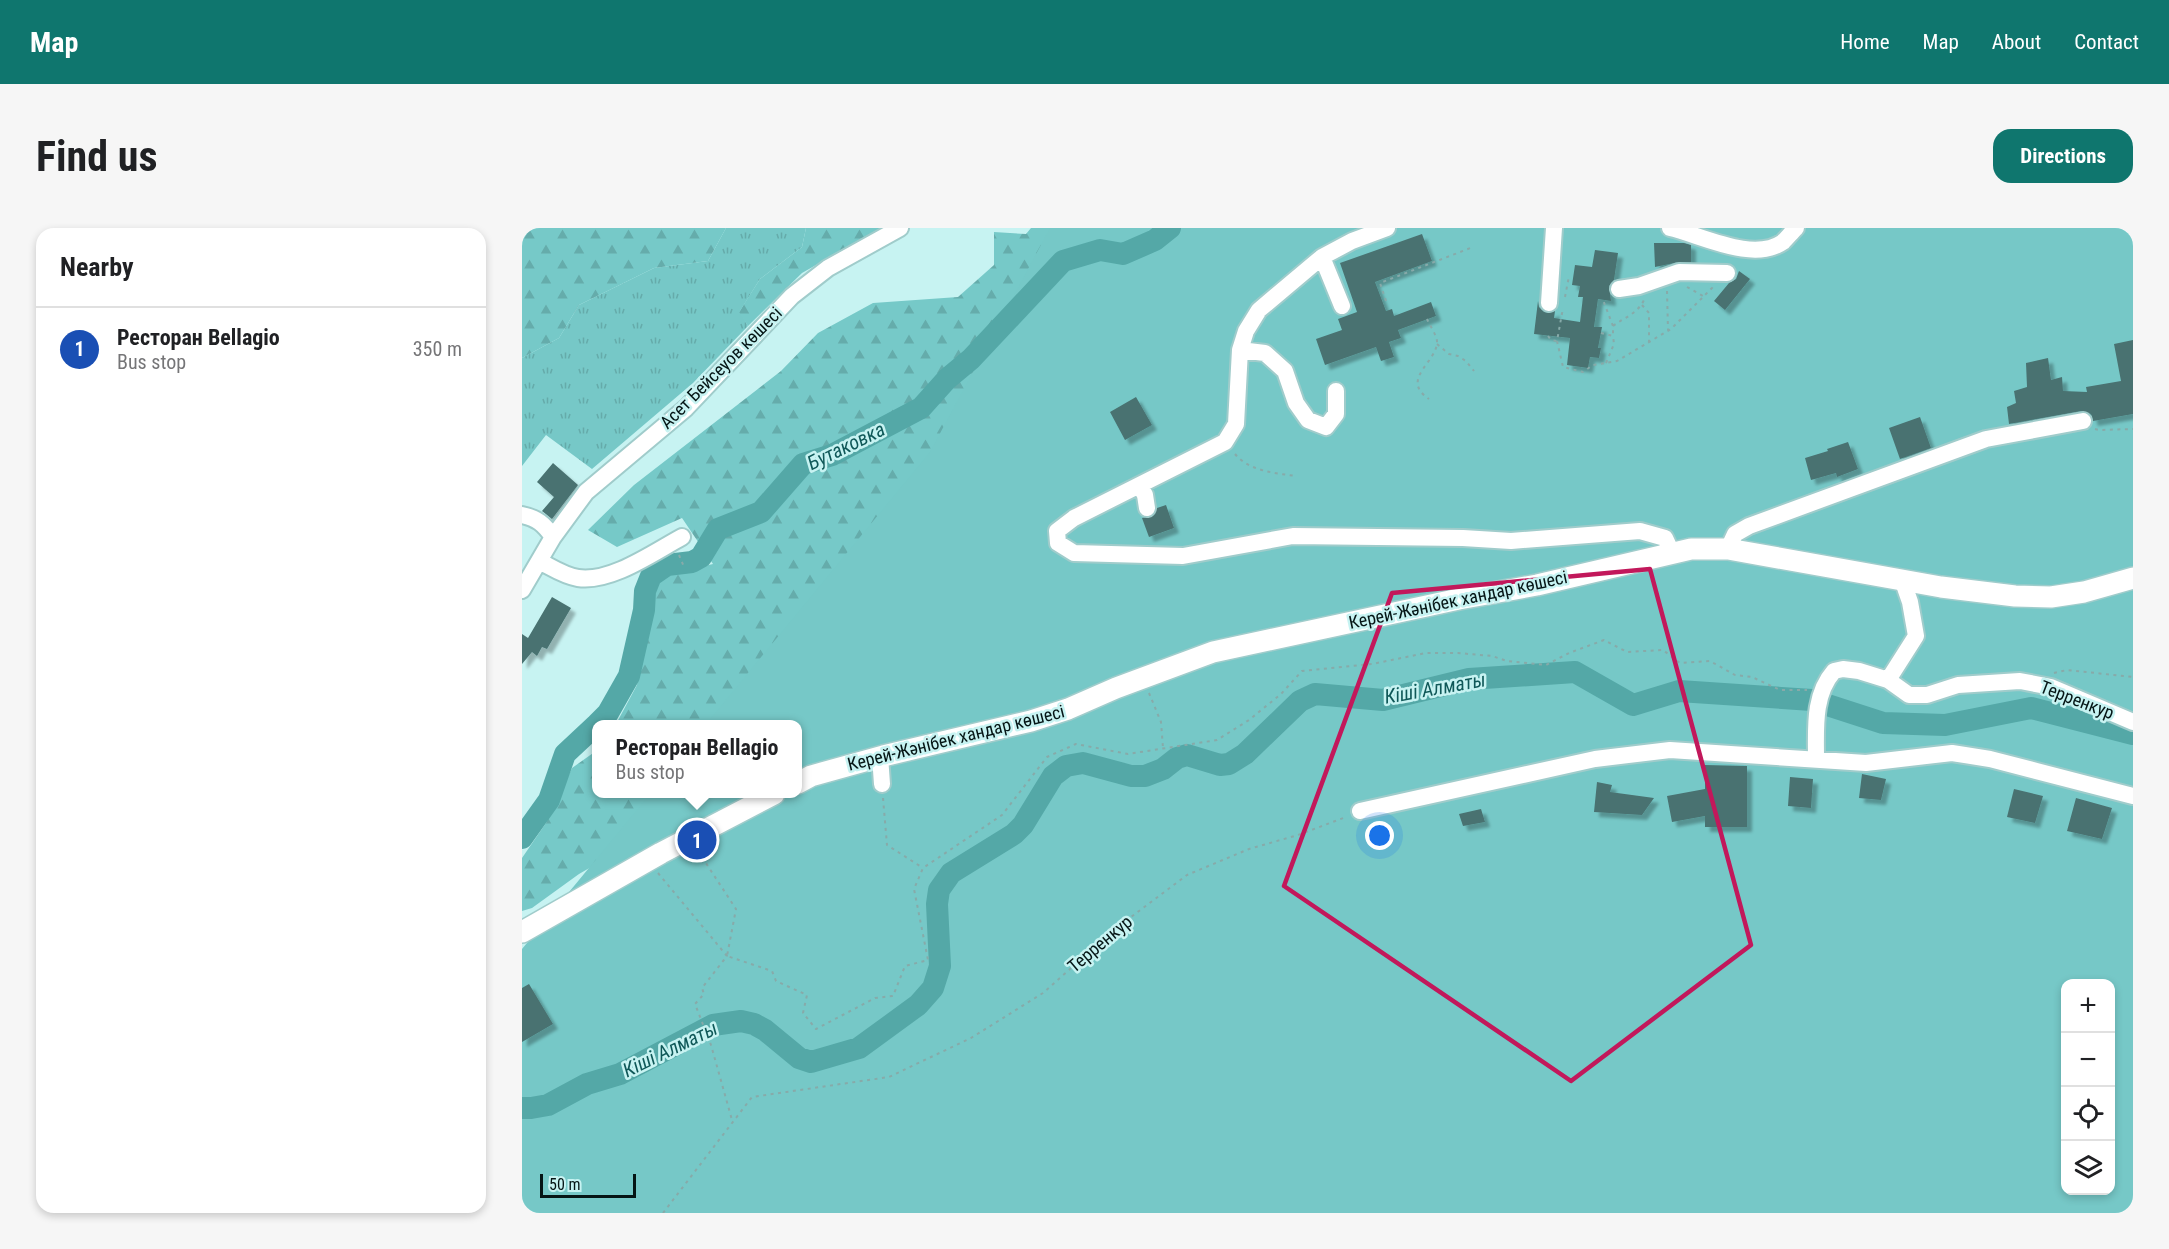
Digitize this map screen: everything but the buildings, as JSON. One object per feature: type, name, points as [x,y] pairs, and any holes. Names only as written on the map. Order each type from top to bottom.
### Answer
[{"type":"main road","name":"Керей-Жәнібек хандар көшесі","points":[[802,781],[811,776],[880,756],[1031,721],[1068,710],[1145,677],[1213,652],[1537,585],[1691,549],[1728,549],[1978,593],[2051,597],[2084,592],[2133,578]]},
{"type":"main road","points":[[522,932],[766,798]]},
{"type":"street","name":"Асет Бейсеуов көшесі","points":[[522,590],[553,537],[586,492],[686,408],[792,296],[828,268],[900,228]]},
{"type":"street","points":[[1387,228],[1352,241],[1322,257],[1259,310],[1246,331],[1240,350],[1236,424],[1225,442],[1074,518],[1057,531],[1058,543],[1074,553],[1183,556],[1293,536],[1462,538],[1511,541],[1640,531],[1665,538],[1672,553]]},
{"type":"street","points":[[1554,228],[1556,305]]},
{"type":"street","points":[[1670,228],[1742,249],[1763,249],[1782,242],[1796,228]]},
{"type":"street","points":[[1322,257],[1342,306]]},
{"type":"street","points":[[1619,289],[1639,286],[1679,272],[1727,273]]},
{"type":"street","points":[[1240,350],[1265,353],[1285,371],[1296,403],[1308,420],[1326,427],[1336,414],[1336,391]]},
{"type":"street","points":[[1728,549],[1736,534],[1749,526],[1986,439],[2083,421]]},
{"type":"street","points":[[1140,486],[1145,495],[1147,508]]},
{"type":"street","points":[[522,515],[534,518],[545,525],[553,537]]},
{"type":"street","points":[[539,561],[579,578],[604,576],[622,570],[682,537]]},
{"type":"street","points":[[1888,680],[1916,636],[1910,602],[1902,579]]},
{"type":"street","name":"Терренкур","points":[[1821,688],[1834,671],[1843,669],[1859,671],[1888,680],[1909,695],[1927,695],[1958,685],[2020,681],[2051,687],[2133,722]]},
{"type":"street","points":[[1816,759],[1821,688]]},
{"type":"street","points":[[1360,811],[1595,759],[1670,750],[1866,763],[1952,753],[1990,759],[2133,796]]},
{"type":"street","points":[[880,756],[882,784]]},
{"type":"path","points":[[1386,301],[1380,283],[1473,247]]},
{"type":"path","points":[[1556,305],[1557,341],[1563,367],[1584,372],[1593,365],[1617,361],[1668,331],[1727,273]]},
{"type":"path","points":[[1565,297],[1569,276]]},
{"type":"path","points":[[1666,276],[1668,331]]},
{"type":"path","points":[[1613,326],[1632,315],[1642,305],[1645,299],[1639,286]]},
{"type":"path","points":[[1603,300],[1613,326],[1614,344],[1606,363]]},
{"type":"path","points":[[1642,305],[1648,313],[1648,343]]},
{"type":"path","points":[[1427,319],[1437,338],[1437,344],[1434,353],[1418,376],[1418,386],[1423,395],[1429,399]]},
{"type":"path","points":[[1601,333],[1613,336]]},
{"type":"path","points":[[1548,336],[1551,340],[1557,341]]},
{"type":"path","points":[[1437,344],[1449,354],[1466,361],[1474,370]]},
{"type":"path","points":[[2083,421],[2099,430],[2133,429]]},
{"type":"path","points":[[1225,442],[1242,463],[1267,471],[1296,476]]},
{"type":"path","points":[[681,559],[684,567]]},
{"type":"path","points":[[648,861],[727,956],[772,971],[776,981],[807,994],[803,1013],[816,1029],[875,999],[893,996],[905,966],[928,960],[914,889],[923,868],[1002,814],[1047,757],[1076,744],[1128,754],[1217,740],[1249,720],[1281,694],[1302,671],[1372,664],[1426,653],[1491,656],[1507,661],[1546,665],[1569,653],[1604,640],[1626,652],[1663,650],[1680,663],[1710,661],[1735,675],[1752,676],[1780,690],[1803,691],[1821,688]]},
{"type":"path","points":[[2048,674],[2067,670],[2133,677]]},
{"type":"path","points":[[1145,677],[1161,722],[1162,748]]},
{"type":"path","points":[[882,784],[887,845],[923,868]]},
{"type":"path","name":"Терренкур","points":[[663,1213],[732,1120],[752,1097],[889,1077],[971,1038],[1043,993],[1116,929],[1187,875],[1249,849],[1298,835],[1360,811]]},
{"type":"path","points":[[690,838],[736,909],[727,956],[702,988],[704,994],[695,1004],[711,1046],[732,1120]]},
{"type":"highlighted area","points":[[1650,569],[1751,945],[1571,1081],[1284,886],[1392,593]]},
{"type":"green space","points":[[522,228],[726,228],[708,261],[654,268],[579,305],[559,338],[522,358]]},
{"type":"green space","points":[[726,228],[806,228],[802,247],[760,279],[740,311],[748,326],[693,383],[592,469],[546,435],[522,466],[522,358],[559,338],[579,305],[654,268],[708,261]]},
{"type":"green space","points":[[806,228],[881,228],[802,273],[748,326],[739,312],[760,279],[802,247]]},
{"type":"green space","points":[[1031,228],[1308,228],[802,720],[618,720],[637,685],[646,618],[657,577],[713,564],[682,518],[617,547],[588,530],[634,485],[781,371],[818,333],[873,303],[958,297],[994,265],[994,232],[1026,234]]},
{"type":"green space","points":[[1050,228],[2133,228],[2133,1213],[522,1213],[522,949],[647,798],[802,798],[802,720],[709,720],[930,452]]},
{"type":"green space","points":[[592,754],[592,798],[711,798],[579,874],[532,908],[522,911],[522,858],[546,823],[572,768]]},
{"type":"waterway","name":"Бутаковка","points":[[601,720],[608,713],[629,676],[644,610],[645,591],[651,576],[667,565],[692,562],[701,557],[718,529],[761,512],[803,464],[832,455],[921,408],[947,379],[971,359],[1063,261],[1100,250],[1123,254],[1155,240],[1170,228]]},
{"type":"waterway","name":"Кіші Алматы","points":[[522,1108],[548,1105],[587,1084],[620,1074],[713,1025],[741,1021],[754,1024],[765,1030],[799,1058],[811,1062],[859,1048],[918,1005],[933,988],[940,966],[937,904],[939,890],[951,873],[1014,834],[1023,825],[1053,776],[1066,766],[1083,763],[1131,776],[1145,776],[1187,755],[1220,765],[1229,764],[1245,754],[1300,701],[1315,694],[1383,700],[1469,679],[1575,672],[1633,705],[1679,691],[1812,700],[1883,723],[1945,725],[2031,708],[2133,734]]},
{"type":"waterway","name":"Бутаковка","points":[[522,838],[549,800],[565,754],[592,729]]},
{"type":"place","name":"Ресторан Bellagio","points":[[697,840]]}]
